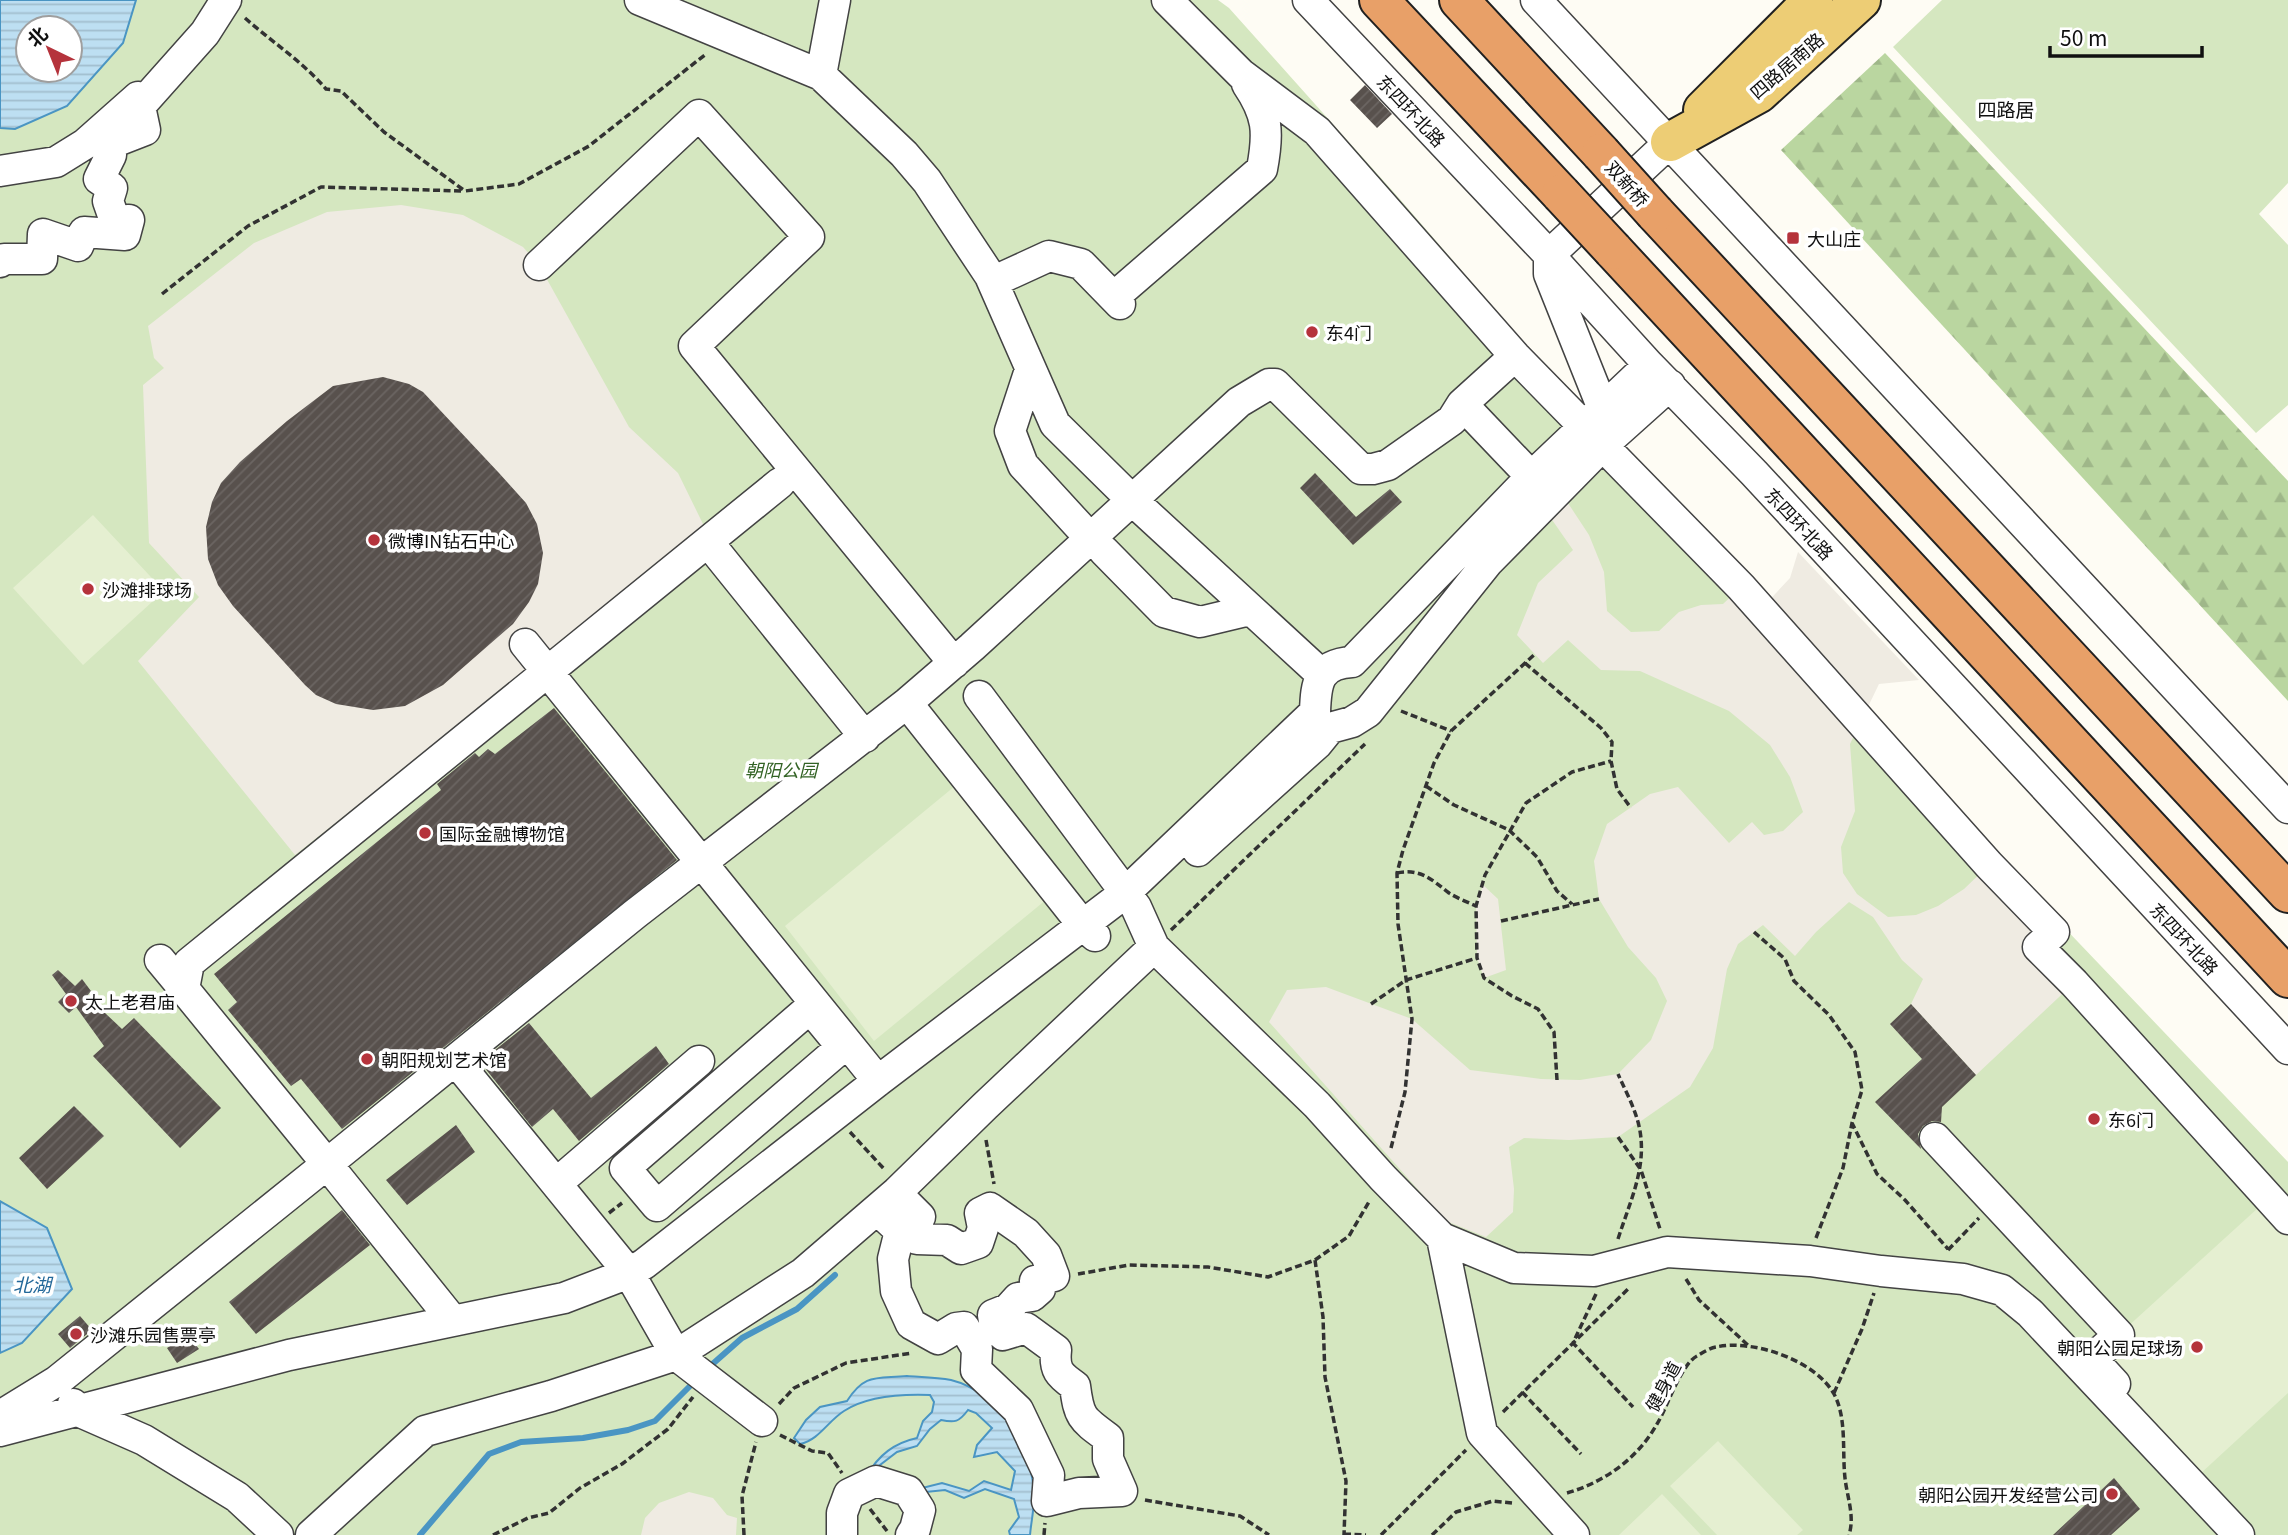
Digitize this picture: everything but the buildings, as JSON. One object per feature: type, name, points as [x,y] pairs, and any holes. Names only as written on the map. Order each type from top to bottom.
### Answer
[{"type":"highway","points":[[1379,0],[2288,978]]},
{"type":"highway","name":"双新桥","points":[[1459,0],[2288,893]]},
{"type":"main road","points":[[1670,142],[1813,0]]},
{"type":"main road","name":"四路居南路","points":[[1670,142],[1759,93],[1861,0]]},
{"type":"street","points":[[640,0],[821,75],[918,170],[990,276],[1055,424],[1132,500],[1321,674]]},
{"type":"street","points":[[821,75],[835,0]]},
{"type":"street","points":[[1167,0],[1241,74],[1317,131],[1515,356],[1603,427],[1990,865],[2054,933],[2038,947],[2074,983],[2288,1219]]},
{"type":"street","name":"东四环北路","points":[[1308,0],[2288,1049]]},
{"type":"street","points":[[1536,0],[2288,808]]},
{"type":"street","points":[[140,106],[205,33],[224,3]]},
{"type":"street","points":[[990,276],[1001,278],[1049,256],[1081,264],[1117,301],[1262,169],[1268,138],[1262,105],[1241,74]]},
{"type":"street","points":[[0,171],[56,162],[85,144],[138,97],[145,131],[108,144],[111,155],[99,179],[112,188],[108,201],[115,221],[129,220],[125,235],[84,232],[78,246],[43,234],[42,259],[4,259],[0,262]]},
{"type":"street","points":[[539,265],[699,115],[809,237],[694,346],[954,663]]},
{"type":"street","points":[[1603,427],[1549,274],[1549,255],[1670,142]]},
{"type":"street","points":[[0,1416],[57,1381],[701,862],[755,837],[865,737],[954,663],[1239,402],[1269,384],[1275,384],[1361,469],[1373,469],[1388,465],[1452,420],[1462,404],[1515,356]]},
{"type":"street","points":[[1030,370],[1010,431],[1023,465],[1079,526]]},
{"type":"street","points":[[0,1431],[289,1355],[564,1298],[629,1273],[644,1264],[1082,924],[1130,900],[1323,720],[1352,722],[1368,712],[1389,705],[1488,562],[1603,427],[1659,375]]},
{"type":"street","points":[[1462,404],[1546,493]]},
{"type":"street","points":[[184,989],[190,963],[780,483]]},
{"type":"street","points":[[1352,662],[1546,493]]},
{"type":"street","points":[[708,542],[865,737]]},
{"type":"street","points":[[1104,551],[1164,612],[1200,622],[1250,610]]},
{"type":"street","points":[[525,644],[878,1081]]},
{"type":"street","points":[[1323,720],[1316,691],[1321,674],[1337,663],[1352,662],[1366,667],[1389,705]]},
{"type":"street","points":[[979,696],[1130,900],[1154,947],[1317,1105],[1382,1178],[1442,1238],[1514,1268],[1594,1271],[1667,1252],[1810,1261],[1963,1279],[2002,1290],[2030,1313],[2239,1535]]},
{"type":"street","points":[[907,704],[1082,924]]},
{"type":"street","points":[[311,1535],[425,1431],[551,1396],[676,1355],[803,1273],[904,1185],[1154,947]]},
{"type":"street","points":[[160,960],[453,1321]]},
{"type":"street","points":[[810,1008],[842,1047],[657,1206],[642,1188],[625,1168],[810,1008]]},
{"type":"street","points":[[456,1061],[629,1273],[676,1355],[762,1421]]},
{"type":"street","points":[[557,1183],[699,1061]]},
{"type":"street","points":[[1934,1138],[2119,1335],[2092,1359],[2259,1535]]},
{"type":"street","points":[[903,1200],[920,1217],[914,1227],[916,1238],[947,1240],[961,1249],[978,1243],[983,1228],[980,1213],[990,1208],[1007,1222],[1026,1233],[1046,1255],[1054,1276],[1035,1281],[1040,1289],[1032,1296],[1018,1298],[1008,1309],[993,1315],[995,1327],[1003,1335],[1026,1328],[1056,1350],[1055,1363],[1061,1376],[1075,1386],[1078,1412],[1108,1438],[1108,1459],[1122,1491],[1079,1493],[1047,1502],[1049,1475],[1018,1410],[976,1370],[977,1349],[964,1327],[956,1328],[938,1339],[911,1324],[896,1291],[893,1259],[900,1231],[885,1217],[903,1200]]},
{"type":"street","points":[[1442,1238],[1482,1433],[1574,1535]]},
{"type":"street","points":[[57,1381],[78,1411],[144,1440],[237,1497],[278,1535]]},
{"type":"street","points":[[842,1535],[842,1513],[849,1494],[876,1481],[908,1491],[920,1510],[911,1535]]},
{"type":"path","points":[[224,3],[309,69],[326,89],[341,91],[384,132],[465,191]]},
{"type":"path","points":[[162,294],[248,226],[321,187],[465,191],[519,184],[589,146],[730,36]]},
{"type":"path","points":[[1525,663],[1601,728],[1612,742],[1611,761],[1617,789],[1631,808]]},
{"type":"path","points":[[1389,705],[1451,731]]},
{"type":"path","points":[[1154,947],[1371,739]]},
{"type":"path","points":[[1558,1080],[1554,1032],[1538,1009],[1484,978],[1477,958],[1476,906],[1485,875],[1527,803],[1572,772],[1611,761]]},
{"type":"path","points":[[1426,786],[1454,805],[1488,818],[1509,830],[1537,858],[1558,891],[1572,904]]},
{"type":"path","points":[[1398,873],[1410,870],[1429,876],[1452,895],[1476,906]]},
{"type":"path","points":[[1501,921],[1599,899]]},
{"type":"path","points":[[1755,932],[1785,959],[1794,981],[1829,1015],[1854,1052],[1862,1090],[1843,1168],[1816,1235],[1810,1261]]},
{"type":"path","points":[[1371,1004],[1406,980],[1477,958]]},
{"type":"path","points":[[985,1106],[985,1130],[994,1185],[1007,1222]]},
{"type":"path","points":[[834,1115],[885,1170],[904,1185]]},
{"type":"path","points":[[1852,1123],[1877,1174],[1905,1200],[1948,1249]]},
{"type":"path","points":[[1618,1137],[1641,1170],[1667,1252],[1699,1300],[1750,1347]]},
{"type":"path","points":[[590,1227],[642,1188]]},
{"type":"path","points":[[1920,1275],[1996,1202]]},
{"type":"path","points":[[1315,1259],[1323,1317],[1325,1377],[1346,1481],[1344,1534],[1366,1535]]},
{"type":"path","points":[[1834,1394],[1862,1329],[1881,1271]]},
{"type":"path","points":[[1381,1535],[1630,1287]]},
{"type":"path","name":"健身道","points":[[1432,1535],[1456,1512],[1493,1501],[1527,1505],[1572,1492],[1609,1476],[1637,1453],[1657,1424],[1693,1357],[1716,1347],[1750,1347],[1786,1354],[1810,1368],[1834,1394],[1843,1426],[1843,1456],[1853,1523],[1849,1535]]},
{"type":"path","points":[[744,1535],[743,1496],[762,1421],[794,1388],[846,1363],[912,1353]]},
{"type":"path","points":[[493,1535],[528,1518],[549,1513],[580,1488],[622,1464],[668,1429],[692,1397],[709,1381]]},
{"type":"path","points":[[1522,1392],[1581,1454]]},
{"type":"path","points":[[1136,1498],[1240,1516],[1269,1535]]},
{"type":"path","points":[[1044,1535],[1045,1512]]},
{"type":"green space","name":"朝阳公园","points":[[0,0],[1218,0],[1229,8],[1398,197],[1591,420],[1995,855],[2288,1162],[2288,1535],[0,1535]]},
{"type":"green space","points":[[1942,0],[2288,0],[2288,183],[2259,214],[2288,245],[2288,405],[2256,433],[1893,47]]},
{"type":"green space","points":[[1885,53],[2288,481],[2288,701],[1781,150]]},
{"type":"green space","name":"沙滩排球场","points":[[93,515],[164,591],[83,665],[13,588]]},
{"type":"green space","points":[[955,786],[1047,899],[874,1041],[785,926]]},
{"type":"green space","name":"朝阳公园足球场","points":[[2269,1198],[2288,1219],[2288,1393],[2200,1474],[2092,1359]]},
{"type":"green space","points":[[1718,1441],[1803,1530],[1797,1535],[1717,1535],[1670,1486]]},
{"type":"green space","points":[[1662,1494],[1701,1535],[1619,1535]]},
{"type":"shaded area","points":[[401,205],[463,215],[523,247],[539,265],[629,427],[678,473],[704,526],[540,661],[295,855],[138,661],[199,597],[149,543],[143,385],[164,368],[154,358],[148,326],[254,243],[327,212]]},
{"type":"shaded area","points":[[1564,497],[1589,535],[1604,572],[1607,611],[1631,632],[1659,631],[1679,612],[1701,605],[1723,604],[1741,587],[1762,608],[1790,578],[1798,552],[1919,680],[1879,684],[1850,744],[1855,811],[1841,847],[1843,873],[1857,894],[1888,917],[1916,915],[1938,906],[1964,889],[1989,865],[2054,932],[2038,947],[2074,983],[1976,1075],[1911,1004],[1923,979],[1902,960],[1873,917],[1849,902],[1816,932],[1795,956],[1763,925],[1738,944],[1727,969],[1713,1048],[1690,1087],[1618,1137],[1569,1140],[1524,1138],[1509,1147],[1514,1189],[1513,1212],[1486,1237],[1446,1221],[1269,1022],[1287,990],[1326,987],[1412,1019],[1470,1070],[1541,1079],[1580,1080],[1618,1074],[1651,1040],[1667,1001],[1656,978],[1628,947],[1599,899],[1594,861],[1607,824],[1650,794],[1678,787],[1729,843],[1752,822],[1764,835],[1783,831],[1803,812],[1790,777],[1770,745],[1729,711],[1640,671],[1601,670],[1568,640],[1543,663],[1517,635],[1538,583],[1573,550],[1548,514]]},
{"type":"shaded area","points":[[1483,885],[1498,899],[1506,970],[1484,978],[1477,958],[1476,906]]},
{"type":"shaded area","points":[[689,1492],[713,1498],[727,1515],[737,1518],[736,1535],[641,1535],[645,1518],[659,1503]]},
{"type":"water","points":[[0,0],[136,0],[123,43],[67,106],[15,129],[0,128]]},
{"type":"water","name":"北湖","points":[[0,1201],[47,1228],[72,1289],[22,1343],[0,1353]]},
{"type":"water","points":[[907,1376],[946,1379],[968,1387],[984,1397],[1010,1425],[1028,1461],[1032,1479],[1034,1502],[1030,1535],[1010,1535],[1009,1531],[1019,1517],[1014,1499],[985,1489],[964,1498],[945,1490],[926,1492],[922,1488],[942,1483],[969,1491],[984,1481],[1011,1490],[1015,1471],[997,1452],[974,1457],[977,1445],[992,1428],[976,1413],[968,1410],[956,1421],[941,1420],[917,1446],[897,1452],[867,1475],[888,1451],[917,1438],[923,1421],[932,1412],[934,1402],[930,1395],[897,1396],[863,1402],[844,1411],[807,1442],[800,1444],[794,1438],[806,1420],[820,1407],[847,1401],[853,1392],[872,1379]]},
{"type":"waterway","points":[[708,1368],[742,1338],[797,1309],[835,1275]]},
{"type":"waterway","points":[[420,1535],[489,1454],[521,1442],[583,1438],[628,1430],[655,1421],[695,1381]]},
{"type":"place","name":"大山庄","points":[[1793,238]]},
{"type":"place","name":"东4门","points":[[1312,332]]},
{"type":"place","name":"微博IN钻石中心","points":[[374,540]]},
{"type":"place","name":"沙滩排球场","points":[[88,589]]},
{"type":"place","name":"国际金融博物馆","points":[[425,833]]},
{"type":"place","name":"太上老君庙","points":[[71,1001]]},
{"type":"place","name":"朝阳规划艺术馆","points":[[367,1059]]},
{"type":"place","name":"东6门","points":[[2094,1119]]},
{"type":"place","name":"沙滩乐园售票亭","points":[[76,1334]]},
{"type":"place","name":"朝阳公园足球场","points":[[2197,1347]]},
{"type":"place","name":"朝阳公园开发经营公司","points":[[2112,1494]]},
{"type":"district","name":"四路居","points":[[2006,108]]}]
